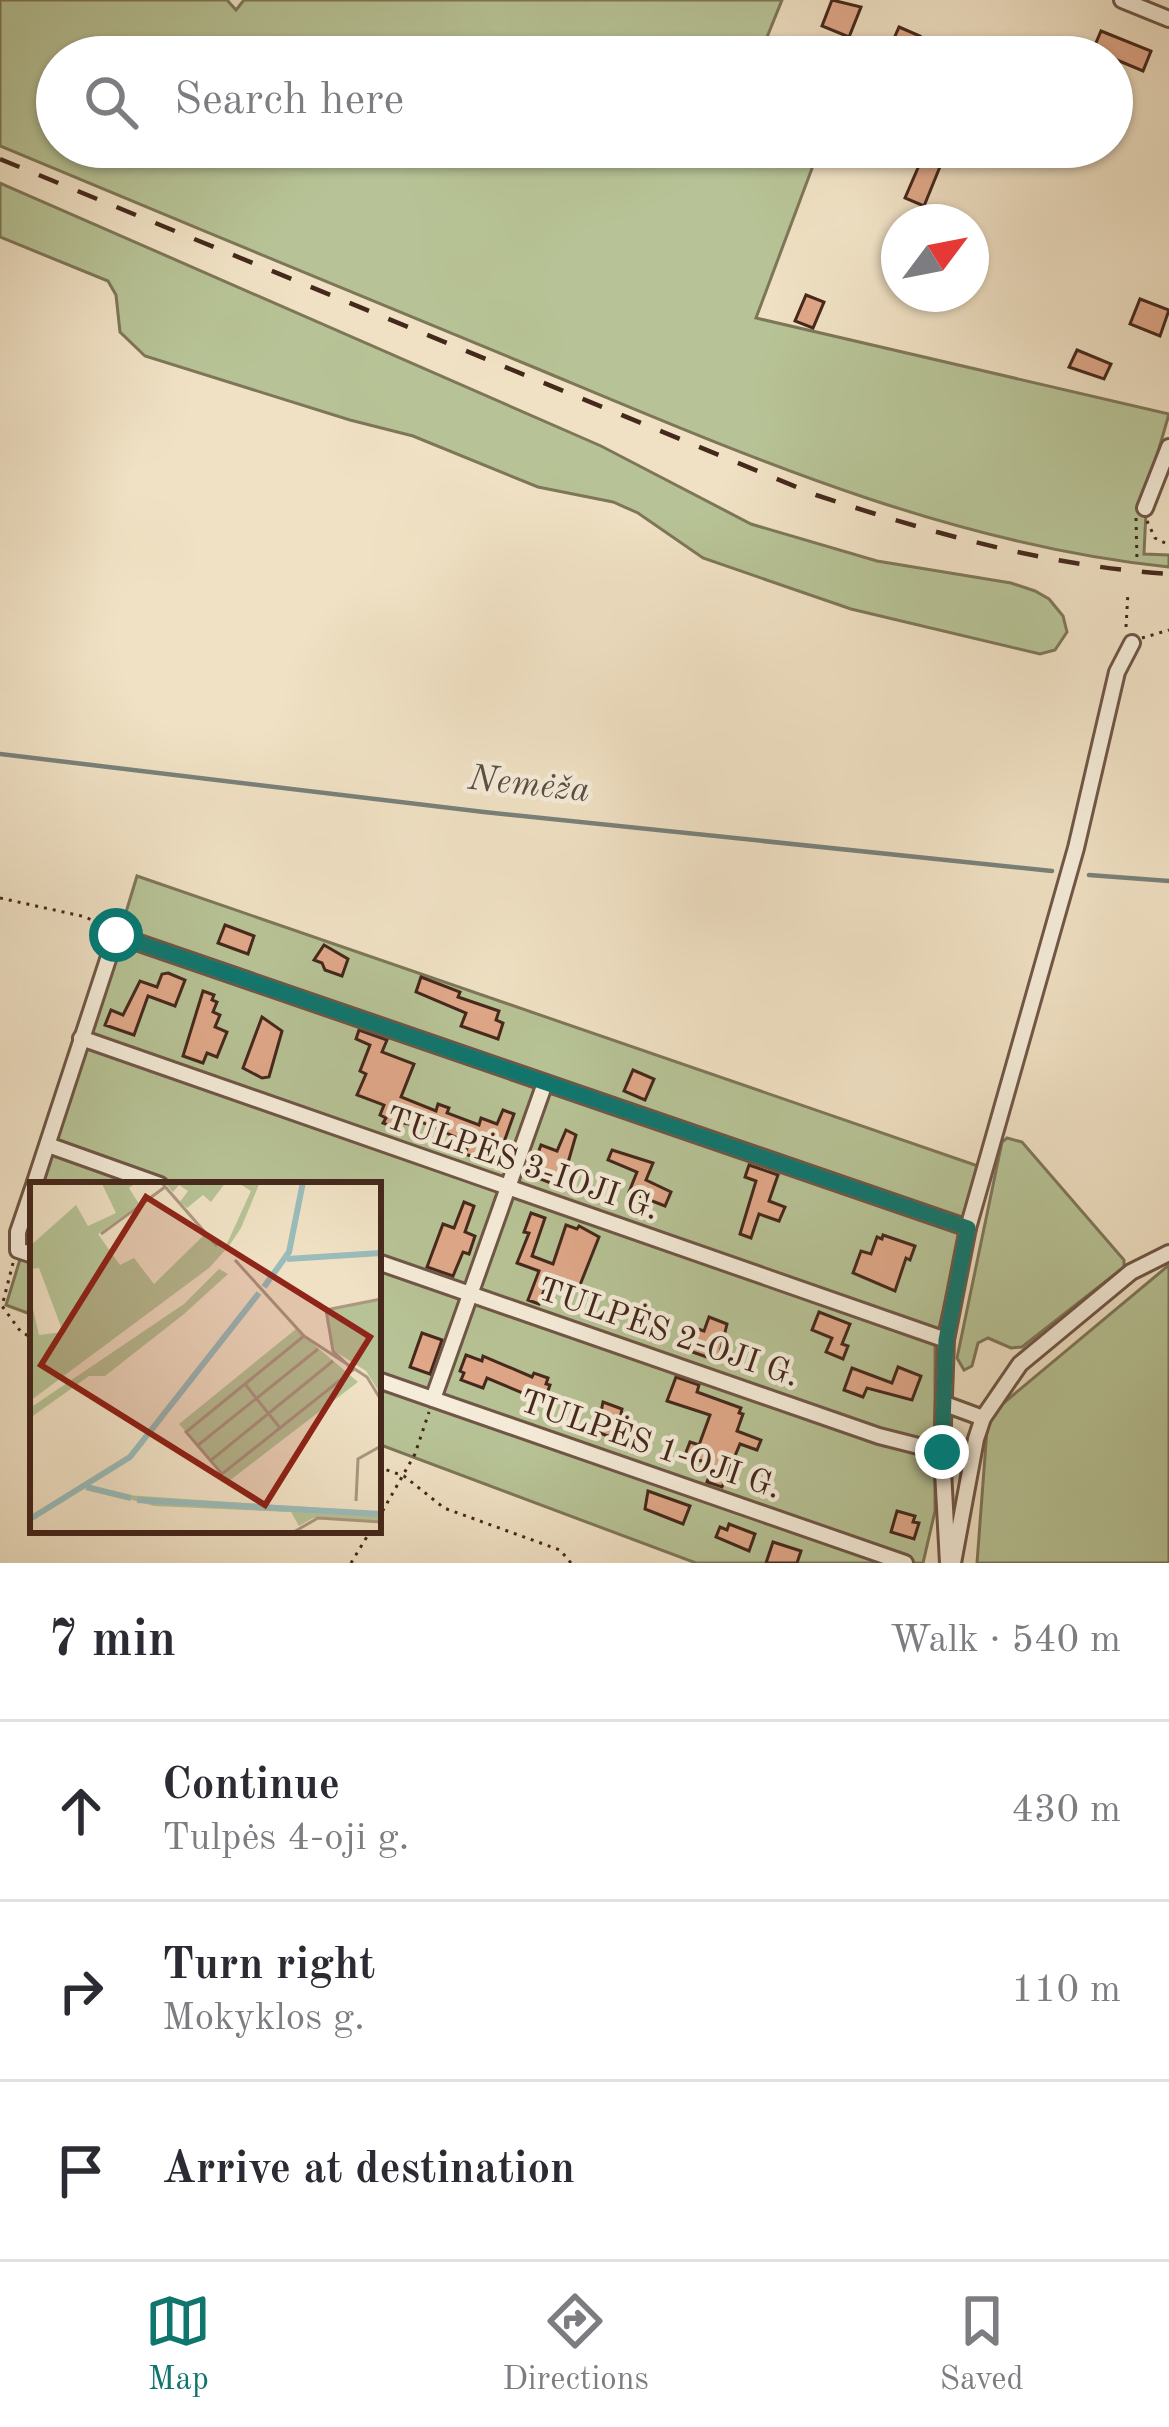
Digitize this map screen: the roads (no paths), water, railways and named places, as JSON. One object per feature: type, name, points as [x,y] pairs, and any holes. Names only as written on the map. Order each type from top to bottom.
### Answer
[{"type":"street","points":[[1122,0],[1169,19]]},
{"type":"street","points":[[1145,508],[1169,447]]},
{"type":"street","points":[[951,1563],[942,1452],[946,1340],[968,1228],[1076,848],[1117,672],[1132,643]]},
{"type":"street","points":[[36,1182],[116,935],[968,1228]]},
{"type":"street","name":"TULPĖS 3-IOJI G.","points":[[81,1038],[946,1340]]},
{"type":"street","points":[[434,1399],[545,1083]]},
{"type":"street","points":[[48,1145],[152,1182]]},
{"type":"street","points":[[25,1252],[18,1232],[30,1198]]},
{"type":"street","points":[[951,1563],[983,1418],[1021,1364],[1039,1347],[1131,1272],[1169,1253]]},
{"type":"street","name":"TULPĖS 2-OJI G.","points":[[381,1263],[879,1436],[942,1452]]},
{"type":"street","name":"TULPĖS 1-OJI G.","points":[[381,1381],[904,1563]]},
{"type":"street","points":[[944,1404],[983,1418]]},
{"type":"waterway","name":"Nemėža","points":[[0,754],[484,812],[1052,871]]},
{"type":"waterway","name":"Nemėža","points":[[1089,875],[1169,881]]},
{"type":"railway","points":[[0,159],[816,495],[990,546],[1079,564],[1169,574]]}]
